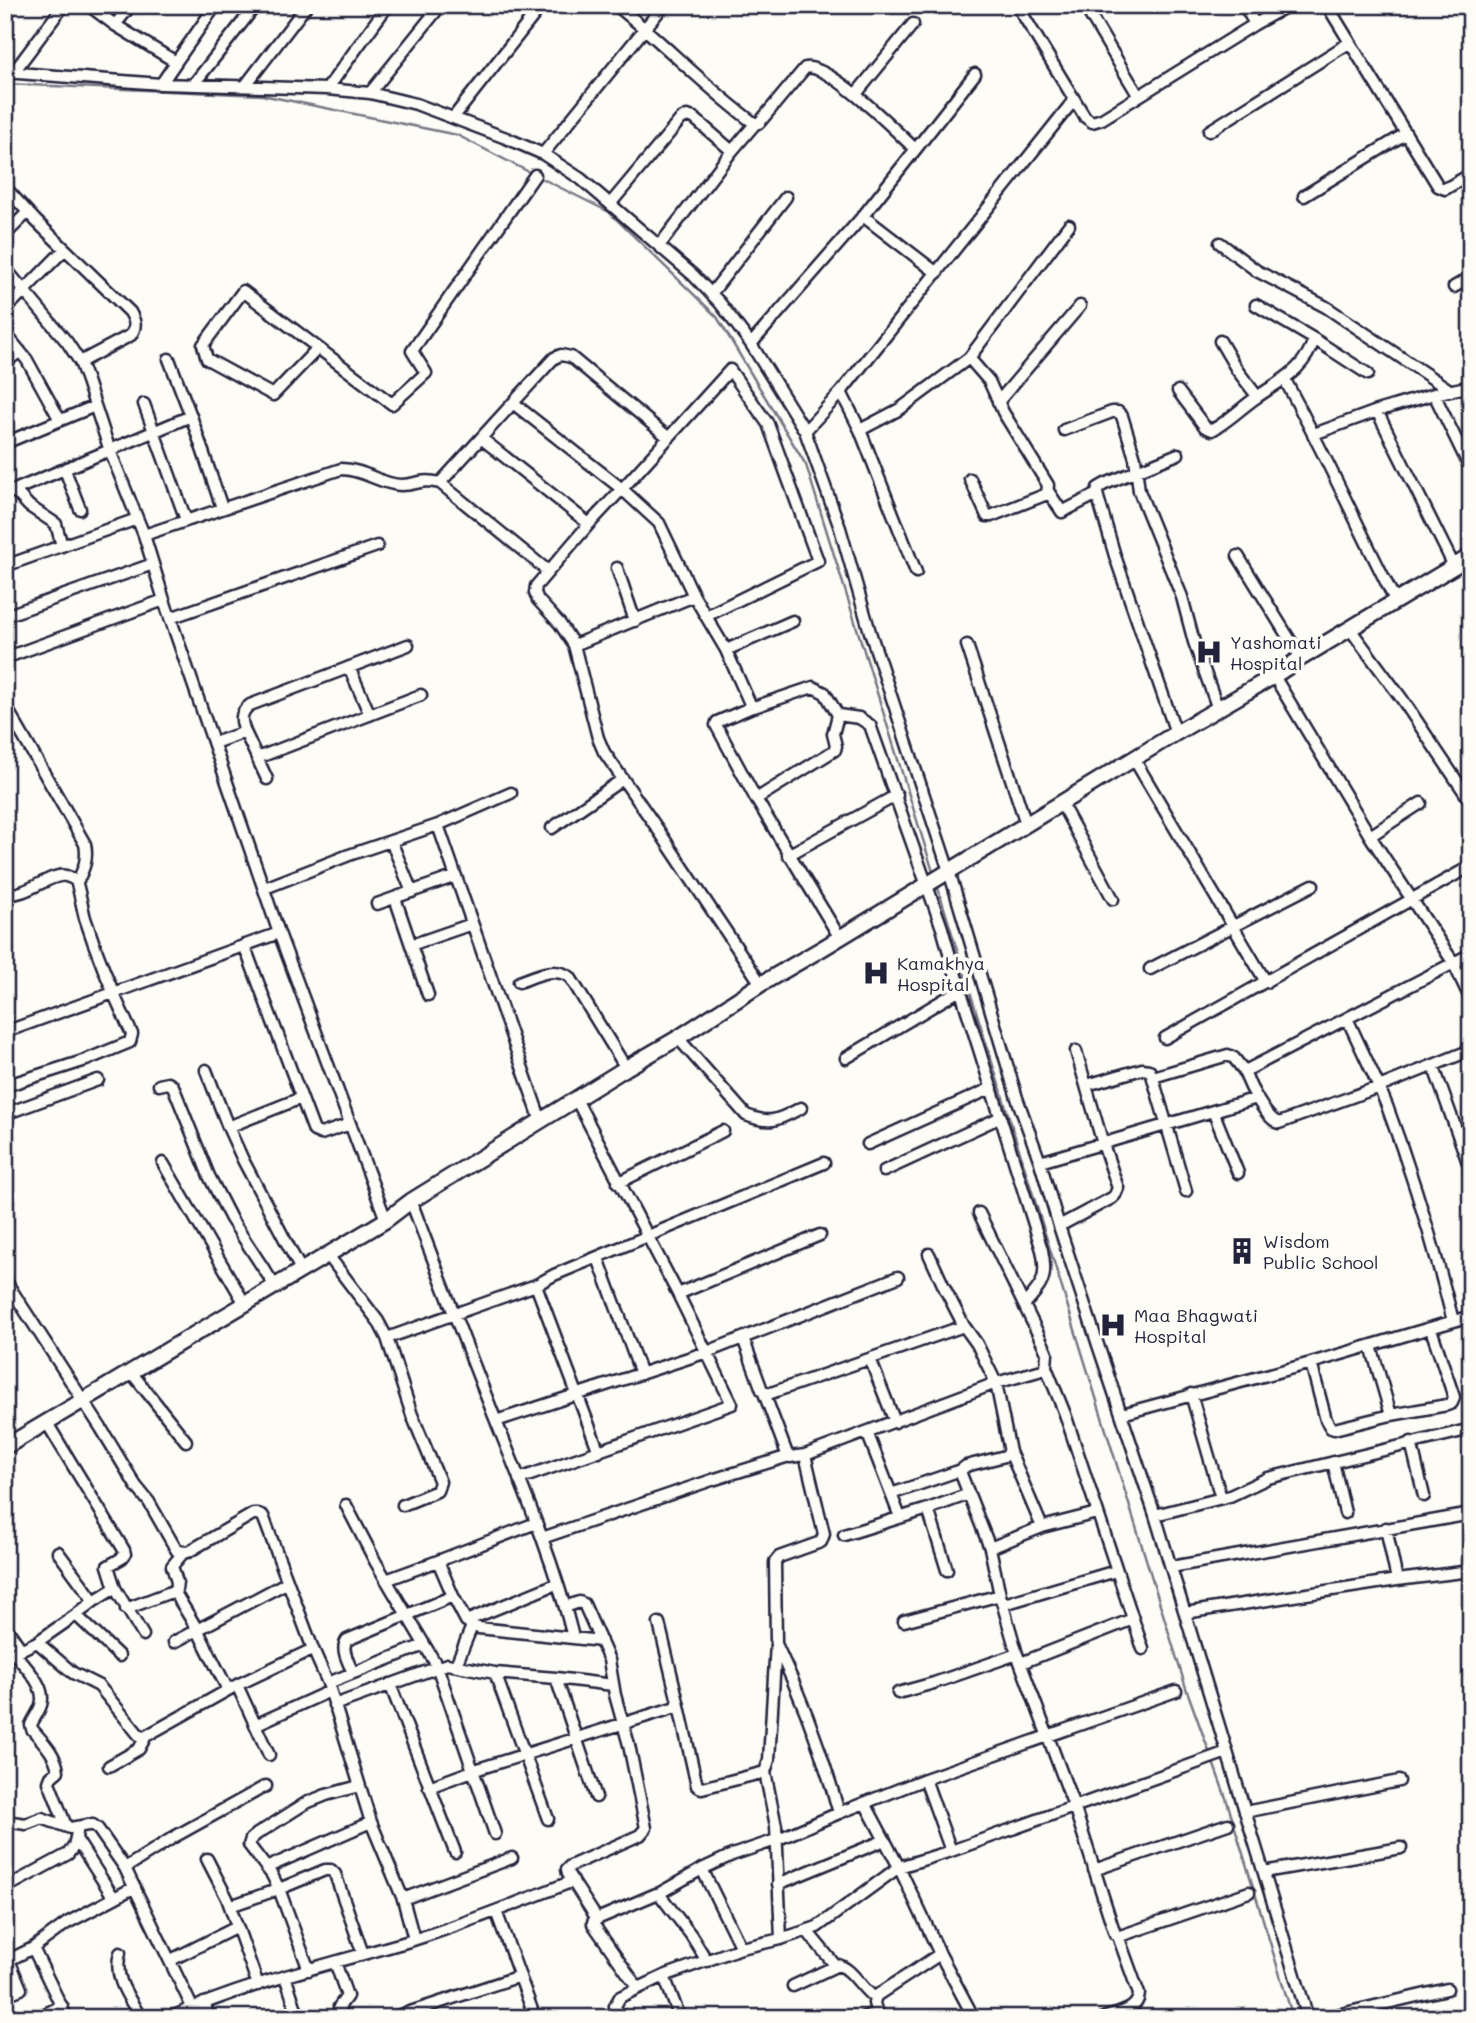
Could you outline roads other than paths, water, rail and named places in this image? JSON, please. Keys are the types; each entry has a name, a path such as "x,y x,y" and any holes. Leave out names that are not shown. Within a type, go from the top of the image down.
{"main road":[{"path":"5,1447 386,1220 761,984 1471,556"}],"street":[{"path":"5,14 12,5"},
{"path":"9,72 64,5"},
{"path":"88,5 176,62"},
{"path":"115,24 131,5"},
{"path":"161,84 216,5"},
{"path":"193,85 256,5"},
{"path":"246,86 307,5"},
{"path":"327,89 388,5"},
{"path":"370,93 441,5"},
{"path":"453,118 542,5"},
{"path":"615,5 755,124"},
{"path":"543,155 664,5"},
{"path":"1017,5 1088,121 1097,122 1289,5"},
{"path":"1084,5 1139,95"},
{"path":"1244,5 1255,24"},
{"path":"1327,5 1440,188 1447,188 1471,174"},
{"path":"856,94 913,24"},
{"path":"1209,131 1349,43"},
{"path":"659,246 732,151 808,67 816,67 856,94 915,149"},
{"path":"9,72 161,84 327,89 370,93 416,104 506,138 543,155 581,179 720,303 751,344 805,431 840,528 936,878 942,928 1045,1265 1042,1284 1024,1305"},
{"path":"751,344 863,216 975,74"},
{"path":"805,431 841,392 1074,100"},
{"path":"611,203 681,118 694,118 732,151"},
{"path":"1304,196 1405,134"},
{"path":"317,348 273,395 207,359 203,345 243,291 392,404 426,373 412,351 536,175"},
{"path":"5,187 130,312 135,321 131,335 80,362"},
{"path":"711,294 786,197"},
{"path":"5,235 28,212"},
{"path":"863,216 937,273"},
{"path":"860,429 900,409 969,358 1069,225"},
{"path":"1220,243 1257,271 1326,307 1451,391"},
{"path":"5,310 65,249"},
{"path":"5,268 67,342 80,362 110,451 144,535 279,933 386,1220"},
{"path":"1454,287 1471,277"},
{"path":"1256,305 1368,374"},
{"path":"998,402 1080,306"},
{"path":"5,333 20,351 60,420"},
{"path":"1178,391 1205,427 1210,430 1216,428 1285,380 1304,362 1314,339"},
{"path":"1220,341 1257,397"},
{"path":"5,363 20,351"},
{"path":"440,483 554,358 561,355 571,357 669,438"},
{"path":"969,358 986,376 998,402 1062,512 1097,494"},
{"path":"169,359 222,508"},
{"path":"706,616 818,561 768,424 730,370 589,524 536,586 535,593 574,645 604,752 660,831 761,984"},
{"path":"1285,380 1395,600"},
{"path":"1314,434 1377,411 1471,386"},
{"path":"841,392 860,429 916,572"},
{"path":"1434,394 1471,470"},
{"path":"513,403 622,489 659,523 694,596 726,650 752,707"},
{"path":"144,404 186,520"},
{"path":"5,443 94,406"},
{"path":"1377,411 1454,566"},
{"path":"1064,430 1105,414 1118,412 1122,416 1135,457 1139,491 1182,597 1194,642 1218,709"},
{"path":"10,492 191,416"},
{"path":"481,438 589,524"},
{"path":"1176,733 1115,556 1097,494 1098,488 1105,484 1178,454"},
{"path":"144,535 341,469 353,469 401,485 429,480 440,483 548,571"},
{"path":"65,470 80,509"},
{"path":"970,479 987,516 1047,494 1048,491"},
{"path":"10,492 56,524 62,546"},
{"path":"5,566 137,519"},
{"path":"170,618 377,546"},
{"path":"1238,556 1301,658"},
{"path":"5,616 153,564"},
{"path":"617,568 635,621"},
{"path":"574,645 694,596"},
{"path":"5,645 7,658 164,600"},
{"path":"726,650 793,621"},
{"path":"1350,629 1402,699 1471,802"},
{"path":"267,779 245,732 242,714 244,709 408,645"},
{"path":"967,645 1026,824"},
{"path":"349,667 370,715"},
{"path":"1274,676 1370,836 1453,962 1471,1000"},
{"path":"755,799 835,750 833,734 838,715 824,693 813,687 752,707 717,722 716,725 755,799 839,938"},
{"path":"257,758 421,695"},
{"path":"5,705 86,844 87,857 77,882"},
{"path":"838,715 859,718 870,725 897,795 936,878 1017,1097 1155,1515 1224,1753 1245,1812 1308,2018"},
{"path":"214,743 245,732"},
{"path":"1134,759 1265,982"},
{"path":"552,828 623,779"},
{"path":"265,888 438,825 511,793"},
{"path":"788,855 897,795"},
{"path":"1060,803 1113,899"},
{"path":"1370,836 1421,803"},
{"path":"438,825 541,1121"},
{"path":"391,841 412,892"},
{"path":"1164,1038 1471,866"},
{"path":"5,894 23,892 62,875 77,882 88,925 113,993 132,1034 130,1042 86,1060 5,1086"},
{"path":"377,904 456,876"},
{"path":"1150,969 1313,885"},
{"path":"395,898 428,995"},
{"path":"411,945 472,925"},
{"path":"5,1032 279,933"},
{"path":"244,945 314,1131 321,1135 350,1124"},
{"path":"1245,1072 1471,954"},
{"path":"519,982 552,971 562,972 570,977 626,1068"},
{"path":"846,1058 960,990"},
{"path":"1347,1018 1379,1087 1403,1153 1453,1321"},
{"path":"678,1038 746,1115 772,1121 800,1108"},
{"path":"1153,1077 1228,1055 1234,1058 1245,1072 1257,1098 1273,1121 1279,1123 1471,1050"},
{"path":"1059,1226 1115,1195 1118,1188 1076,1051"},
{"path":"1433,1065 1471,1171"},
{"path":"1087,1085 1142,1069 1149,1070 1186,1191"},
{"path":"206,1070 228,1127 301,1270"},
{"path":"5,1114 98,1080"},
{"path":"159,1085 168,1083 173,1086 209,1176 231,1219 275,1286"},
{"path":"868,1144 992,1088"},
{"path":"228,1127 301,1098"},
{"path":"1040,1163 1257,1098"},
{"path":"519,1479 731,1406 732,1402 576,1099"},
{"path":"1213,1111 1238,1173"},
{"path":"884,1171 1001,1117"},
{"path":"618,1183 723,1131"},
{"path":"163,1163 245,1304"},
{"path":"387,1338 536,1285 824,1163"},
{"path":"411,1202 542,1538 573,1637"},
{"path":"979,1213 1047,1353 1046,1367 1065,1414 1143,1649"},
{"path":"678,1294 821,1235"},
{"path":"327,1254 378,1321 387,1338 412,1415 440,1482 437,1490 403,1504"},
{"path":"929,1254 964,1326 977,1344 996,1383 1010,1452 1042,1527"},
{"path":"598,1258 641,1374"},
{"path":"496,1421 706,1352 898,1278"},
{"path":"5,1280 177,1551 183,1553"},
{"path":"536,1285 599,1452"},
{"path":"1122,1414 1471,1316"},
{"path":"764,1393 772,1393 964,1326"},
{"path":"1311,1363 1326,1420 1331,1428 1447,1405 1454,1400 1431,1329"},
{"path":"743,1338 789,1456"},
{"path":"1371,1346 1391,1415"},
{"path":"870,1359 895,1422"},
{"path":"542,1538 712,1479 789,1456 805,1455 996,1383 1046,1367"},
{"path":"131,1373 186,1441"},
{"path":"1191,1395 1221,1498"},
{"path":"47,1423 124,1550 122,1558 108,1566 115,1588 143,1635"},
{"path":"1155,1515 1238,1493 1268,1478 1471,1429"},
{"path":"867,1432 900,1517"},
{"path":"1411,1443 1424,1496"},
{"path":"891,1494 966,1466 1005,1456 1010,1452"},
{"path":"781,1939 774,1812 765,1772 769,1760 776,1643 775,1562 779,1557 821,1542 824,1534 805,1455"},
{"path":"1333,1462 1345,1513"},
{"path":"961,1470 989,1548 1019,1658 1074,1806 1139,2000 1135,2006 1103,2018"},
{"path":"844,1535 969,1494"},
{"path":"346,1506 406,1615 438,1666 495,1834"},
{"path":"928,1509 947,1570"},
{"path":"989,1548 1042,1527 1097,1513"},
{"path":"126,1609 174,1591 178,1586 172,1566 183,1553 253,1514 258,1514 265,1520 329,1687 371,1822 403,1899 414,1939"},
{"path":"1171,1567 1471,1514"},
{"path":"386,1580 536,1523"},
{"path":"1386,1528 1396,1580"},
{"path":"58,1552 94,1601"},
{"path":"438,1561 453,1596 470,1624"},
{"path":"904,1621 1116,1571"},
{"path":"1185,1613 1471,1571"},
{"path":"174,1642 288,1582"},
{"path":"456,1665 470,1624 556,1584"},
{"path":"13,1653 37,1642 115,1588"},
{"path":"174,1591 255,1725 269,1755"},
{"path":"353,1673 344,1643 453,1596"},
{"path":"565,1607 579,1602 584,1604 610,1660 613,1685 646,1828 640,1835 570,1866 567,1871 597,1919"},
{"path":"76,1615 119,1656"},
{"path":"898,1693 1019,1658 1133,1619"},
{"path":"659,1623 697,1786 702,1788 765,1772"},
{"path":"470,1624 601,1641"},
{"path":"5,1626 13,1653 40,1687 43,1702 32,1729 58,1767 49,1782 66,1826"},
{"path":"37,1642 73,1673 99,1686 143,1740"},
{"path":"776,1643 817,1737 839,1812"},
{"path":"255,1725 353,1673 424,1645"},
{"path":"109,1766 139,1749 143,1740 232,1687 313,1649"},
{"path":"334,1705 447,1664 495,1673 613,1685"},
{"path":"495,1673 548,1819"},
{"path":"556,1678 596,1797"},
{"path":"390,1684 455,1852"},
{"path":"638,1989 593,1924 597,1919 658,1894 733,1855 776,1840 839,1812 1176,1691"},
{"path":"429,1787 679,1706"},
{"path":"620,2018 615,2006 618,2000 638,1989 664,1976 741,1948 781,1939 825,1923 899,1867 951,1851 1224,1753"},
{"path":"925,1779 951,1851"},
{"path":"1245,1812 1399,1781"},
{"path":"125,1868 266,1786"},
{"path":"309,1970 279,1889 272,1875 249,1845 251,1839 306,1803 359,1786"},
{"path":"865,1803 899,1867 940,1955 975,2018"},
{"path":"5,1821 26,1824 42,1818 66,1826 77,1833 114,1898"},
{"path":"266,1868 371,1822"},
{"path":"1094,1870 1228,1824"},
{"path":"5,1888 59,1860 74,1846 77,1833 88,1825 93,1825 125,1868 192,2007"},
{"path":"778,1884 885,1840"},
{"path":"1264,1872 1401,1847"},
{"path":"403,1899 512,1858"},
{"path":"207,1859 230,1906 258,1985"},
{"path":"702,1869 741,1948"},
{"path":"230,1906 331,1870 335,1874 362,1954"},
{"path":"169,2018 192,2007 285,1976 414,1939 573,1881"},
{"path":"5,1995 21,1989 7,1961 33,1948 67,1923 135,1887"},
{"path":"1118,1936 1249,1892"},
{"path":"658,1894 691,1935 707,1961"},
{"path":"496,1911 535,2018"},
{"path":"171,1960 237,1927"},
{"path":"807,1931 835,1965"},
{"path":"33,1948 67,2018"},
{"path":"120,1952 117,1974 141,2018"},
{"path":"875,1998 940,1955"},
{"path":"335,1962 347,1996 339,2007 341,2018"},
{"path":"793,1986 835,1965 845,1967 863,1989 875,1998 877,2015 862,2018"},
{"path":"285,1976 299,2018"},
{"path":"392,2018 520,1976"},
{"path":"664,1976 680,2018"},
{"path":"1324,2018 1447,1989"},
{"path":"204,2003 210,2018"},
{"path":"36,2018 62,2006"},
{"path":"5,2010 9,2018"}],"waterway":[{"path":"5,84 262,95 457,135 531,173"},
{"path":"537,176 609,212 717,317 806,465 934,875"},
{"path":"937,885 1186,1688 1226,1798 1293,2018"}],"place":[{"name":"Yashomati Hospital","path":"1209,652"},
{"name":"Kamakhya Hospital","path":"876,973"},
{"name":"Wisdom Public School","path":"1242,1251"},
{"name":"Maa Bhagwati Hospital","path":"1113,1325"}]}
